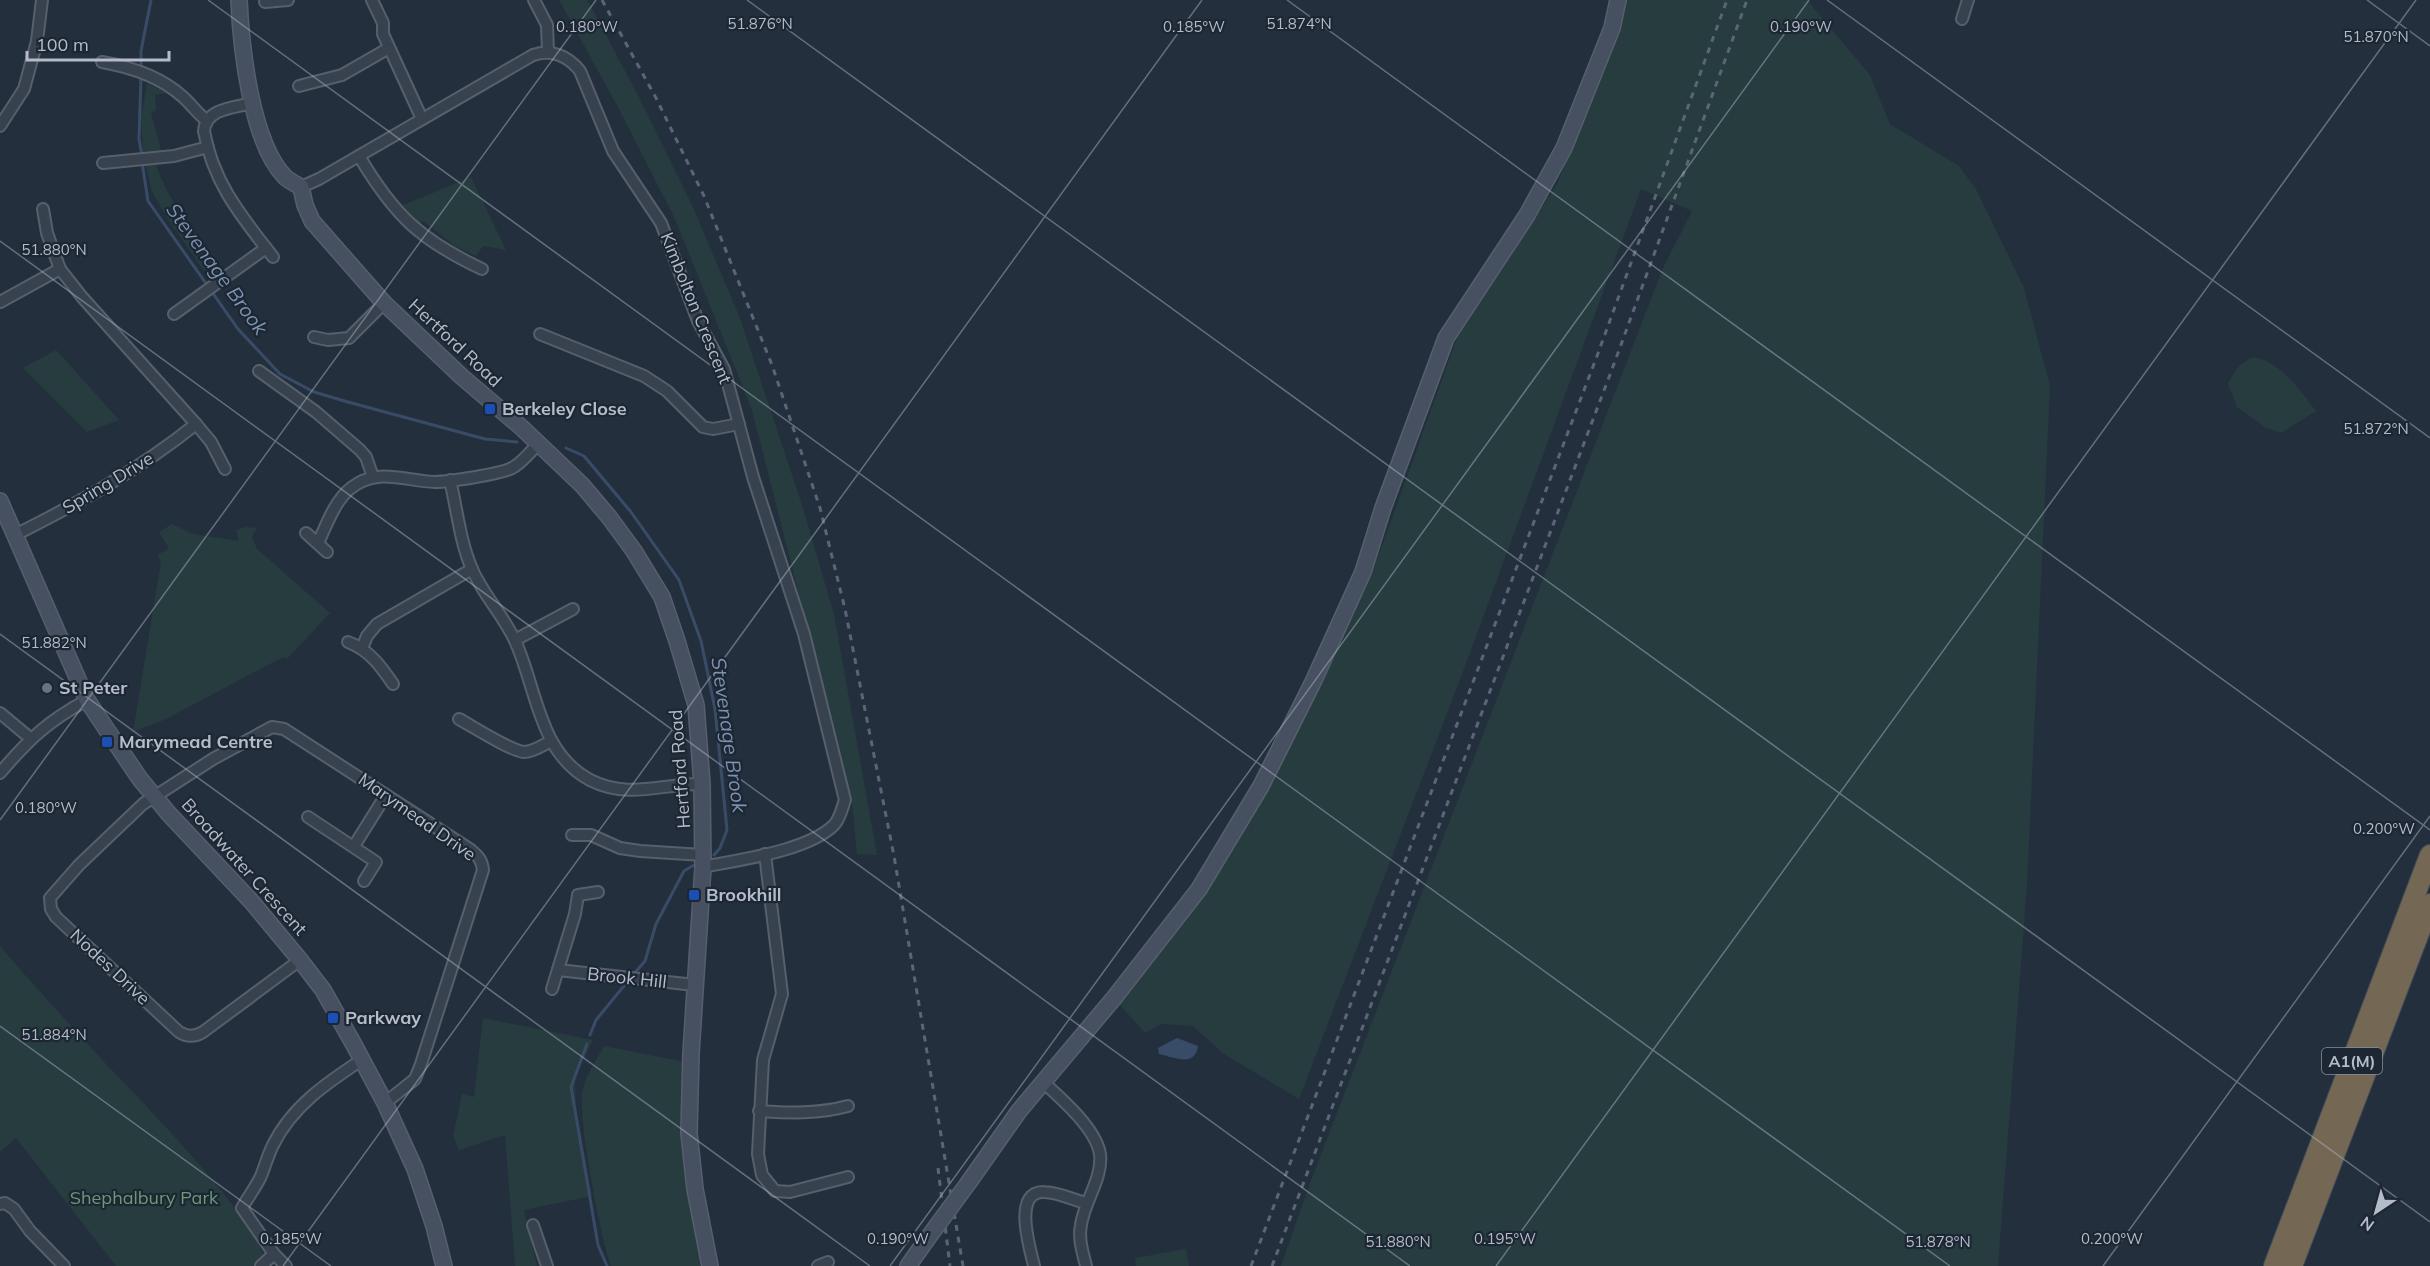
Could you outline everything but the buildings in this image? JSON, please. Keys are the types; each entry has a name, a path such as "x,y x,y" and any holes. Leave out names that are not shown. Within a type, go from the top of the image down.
{"highway":[{"name":"A1(M)","path":"2274,1266 2430,855"},
{"name":"A1(M)","path":"2292,1266 2430,904"}],"street":[{"path":"0,126 24,89 37,41 42,0"},
{"path":"239,0 240,35 252,103 264,140 286,177 301,187 359,156 519,62 533,55 548,52 547,25 534,0"},
{"path":"265,2 288,0"},
{"path":"372,0 383,23 383,32 422,119"},
{"path":"908,1266 1019,1111 1114,998 1199,889 1261,786 1313,682 1359,582 1383,508 1446,338 1527,215 1564,148 1612,28 1618,0"},
{"path":"1962,19 1968,0"},
{"path":"299,86 342,75 390,48"},
{"name":"Kimbolton Crescent","path":"548,52 565,58 580,71 613,151 661,223 698,321 724,369 753,477 804,634 844,800 834,825 822,834 765,854 703,861 655,850 640,851 620,848 591,835 572,834"},
{"path":"102,62 135,69 166,84 183,96 206,120"},
{"path":"174,314 216,285 270,253 230,200 208,147 204,131 206,120 217,112 252,103"},
{"path":"103,163 174,156 208,147"},
{"path":"359,156 380,190 414,228 448,254 482,269"},
{"name":"Hertford Road","path":"301,187 312,221 384,303 470,384 539,443 582,485 634,551 662,597 678,641 696,705 702,784 703,861 689,1133 695,1190 710,1266"},
{"path":"43,209 47,233 60,269 82,297 211,442 225,469"},
{"path":"0,302 60,269"},
{"path":"314,337 328,335 343,340 353,336 384,303"},
{"path":"540,334 644,376 667,392 702,427 713,429 739,424"},
{"path":"262,378 316,412 360,450 366,457 373,477"},
{"name":"Spring Drive","path":"15,535 99,492 174,442 196,424"},
{"path":"318,543 348,490 359,482 386,475 435,482 510,469 539,443"},
{"path":"450,480 464,545 472,569 515,640 528,670 537,707 551,741 577,772 606,786 623,790 647,791 702,784"},
{"name":"Broadwater Crescent","path":"0,501 87,700 140,779 251,901 323,990 363,1059 415,1169 434,1226 444,1266"},
{"path":"306,533 327,552"},
{"path":"362,648 376,624 472,569"},
{"path":"515,640 560,611 573,609"},
{"path":"348,642 362,648 378,662 393,684"},
{"path":"0,773 30,738 50,722 87,700"},
{"path":"0,713 30,738"},
{"path":"459,719 473,721 524,752 551,741"},
{"name":"Marymead Drive","path":"155,796 213,759 272,727 284,729 477,854 483,870 415,1078 385,1103"},
{"path":"354,846 386,795"},
{"name":"Nodes Drive","path":"155,796 114,830 54,892 50,902 51,909 56,916 179,1032 189,1036 203,1032 300,960"},
{"path":"308,817 376,862 364,881"},
{"path":"765,854 782,994 764,1060 758,1154 762,1175 775,1191 790,1192 848,1177"},
{"path":"552,989 575,914 578,895 598,892"},
{"name":"Brook Hill","path":"558,970 695,985"},
{"path":"286,1266 274,1254 242,1208 261,1176 273,1144 289,1120 315,1092 363,1059"},
{"path":"1043,1082 1082,1121 1093,1136 1100,1154 1098,1171 1086,1203 1080,1235 1086,1266"},
{"path":"759,1111 808,1113 825,1112 848,1106"},
{"path":"1034,1266 1025,1215 1027,1202 1031,1196 1043,1192 1086,1203"},
{"path":"0,1204 5,1203 14,1209 30,1231 64,1266"},
{"path":"533,1225 547,1266"},
{"path":"261,1266 274,1254"}],"green space":[{"path":"559,0 587,0 590,5 640,99 692,205 740,318 802,505 834,614 877,855 857,854 852,803 752,410 675,219 620,111"},
{"path":"1625,0 1807,0 1870,75 1890,124 1959,166 1976,189 2024,288 2050,386 2027,885 1998,1266 1281,1266 1310,1183 1663,268 1692,211 1641,189 1461,677 1299,1099 1224,1054 1193,1026 1162,1024 1145,1033 1120,1005 1205,895 1267,791 1371,576 1457,338 1557,184 1609,57"},
{"path":"147,83 167,93 155,95 156,110 151,113 161,150 143,152 141,120"},
{"path":"146,165 156,165 177,208 223,272 211,281 152,192"},
{"path":"471,177 506,250 483,246 476,256 455,246 423,221 417,225 401,206"},
{"path":"56,350 119,420 87,432 23,368"},
{"path":"2254,357 2264,360 2281,371 2316,411 2281,433 2266,428 2237,407 2228,384 2238,368"},
{"path":"172,524 193,534 239,541 236,530 246,527 257,528 252,537 257,549 330,613 287,659 283,657 166,719 133,732 161,562 157,555 169,549 159,532"},
{"name":"Shephalbury Park","path":"0,946 222,1191 258,1243 263,1259 257,1266 116,1266 16,1138 0,1152"},
{"path":"483,1018 593,1040 575,1078 576,1107 592,1196 524,1210 537,1266 515,1266 505,1135 459,1150 453,1136 462,1094 474,1097"},
{"path":"604,1046 685,1062 681,1127 702,1266 611,1266 601,1231 591,1176 582,1101 585,1083"},
{"path":"1186,1249 1189,1266 1136,1266 1135,1258"}],"water":[{"path":"1177,1038 1198,1046 1193,1057 1177,1059 1159,1054 1158,1048"}],"waterway":[{"name":"Stevenage Brook","path":"141,69 141,51 151,0"},
{"name":"Stevenage Brook","path":"141,76 139,139 142,156"},
{"name":"Stevenage Brook","path":"142,162 148,201 238,329 280,374 314,392 348,402 485,439 517,442"},
{"name":"Stevenage Brook","path":"566,448 584,456 631,512 679,580 701,641 715,709 727,830 720,848 714,855"},
{"name":"Stevenage Brook","path":"633,975 645,961 656,924 684,871 694,865"},
{"name":"Stevenage Brook","path":"590,1035 596,1020 628,981"},
{"name":"Stevenage Brook","path":"587,1044 571,1087 598,1245 607,1266"}],"railway":[{"path":"602,0 656,98 704,196 772,365 820,508 845,609 894,856 963,1266"},
{"path":"1251,1266 1597,356 1727,0"},
{"path":"1272,1266 1611,372 1747,0"},
{"path":"938,1168 950,1266"}],"place":[{"name":"Berkeley Close","path":"490,409"},
{"name":"St Peter","path":"47,688"},
{"name":"Marymead Centre","path":"107,742"},
{"name":"Brookhill","path":"694,895"},
{"name":"Parkway","path":"333,1018"}]}
